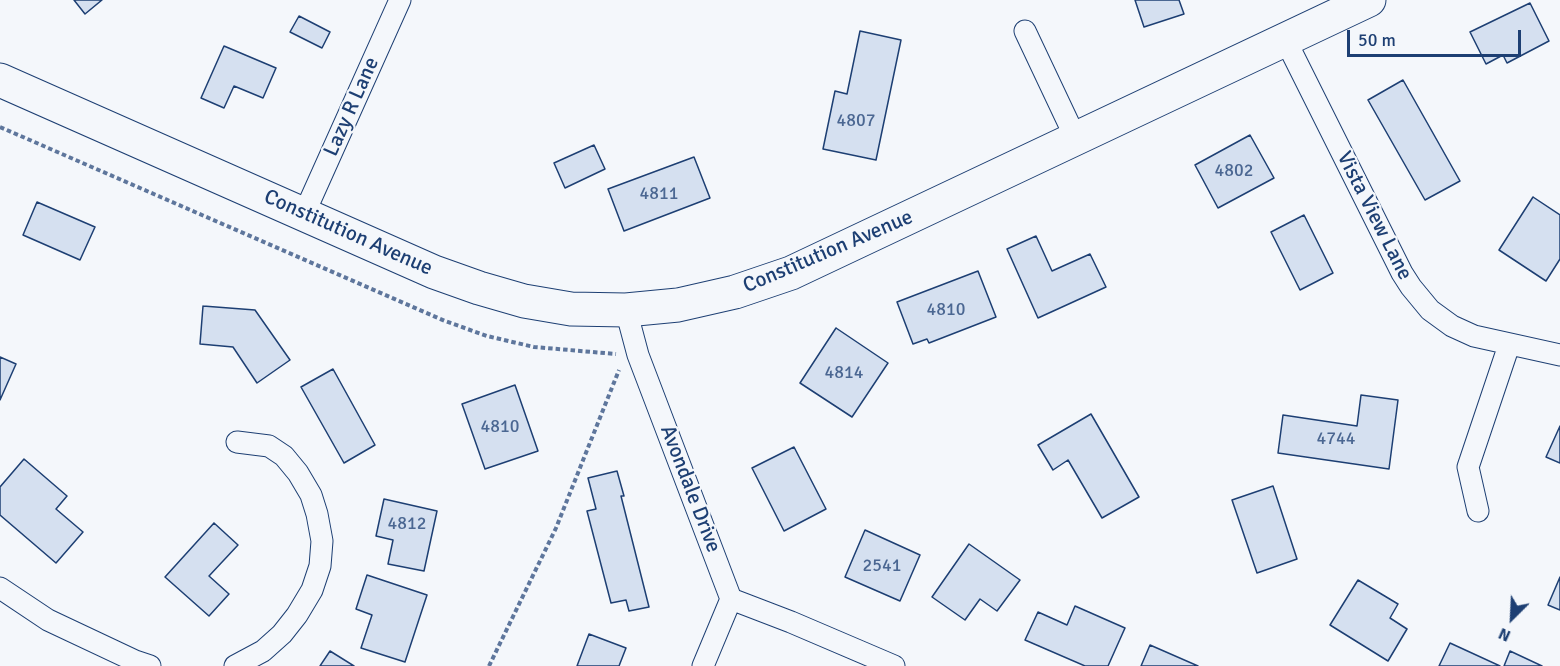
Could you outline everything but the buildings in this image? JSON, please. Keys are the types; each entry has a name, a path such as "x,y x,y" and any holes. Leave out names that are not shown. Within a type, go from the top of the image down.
{"main road":[{"name":"Constitution Avenue","path":"0,80 434,272 524,301 571,309 626,310 678,305 735,292 791,273 1369,0"}],"street":[{"name":"Lazy R Lane","path":"304,214 400,0"},
{"path":"1025,31 1076,140"},
{"name":"Vista View Lane","path":"1286,39 1411,287 1430,310 1452,326 1474,336 1560,355"},
{"name":"Avondale Drive","path":"626,310 632,355 731,598"},
{"path":"1478,511 1468,466 1509,345"},
{"path":"235,666 263,651 282,634 297,615 312,590 320,566 322,541 311,495 298,473 284,456 269,446 237,442"},
{"path":"0,588 48,620 150,666"},
{"path":"703,666 731,598 894,666"}],"path":[{"path":"0,127 445,321 534,348 632,355 556,528 489,666"}]}
